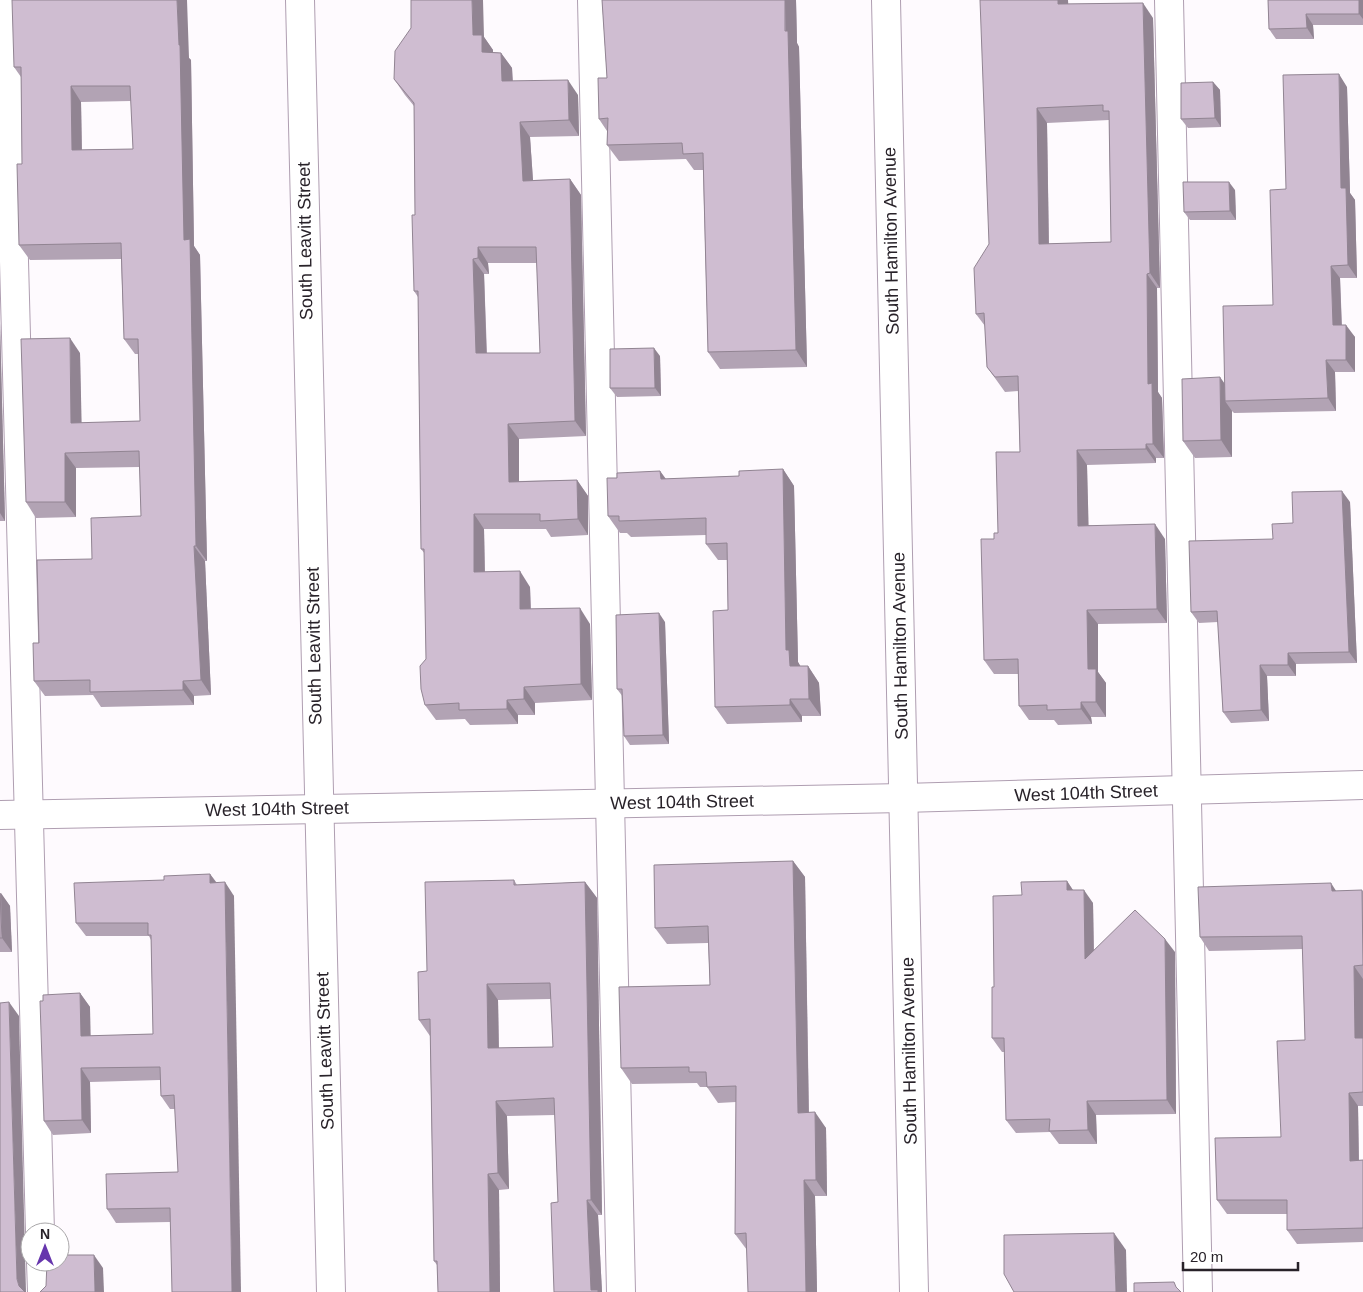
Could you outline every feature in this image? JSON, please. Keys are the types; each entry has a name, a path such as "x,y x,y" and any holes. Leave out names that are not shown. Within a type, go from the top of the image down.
{"street":[{"path":"7,0 40,1222"},
{"name":"South Leavitt Street","path":"300,0 331,1292"},
{"path":"592,0 621,1292"},
{"name":"South Hamilton Avenue","path":"886,0 914,1292"},
{"path":"1169,0 1198,1292"},
{"name":"West 104th Street","path":"0,815 903,798 1363,785"},
{"path":"41,1272 42,1292"}],"building":[{"path":"12,0 177,0 180,45 184,240 190,239 196,546 194,546 201,680 183,681 183,690 90,692 90,680 34,681 33,643 39,643 37,560 92,559 91,518 141,516 139,451 65,453 65,502 26,502 21,339 70,338 71,423 140,421 138,339 124,339 121,243 19,245 17,164 22,164 21,67 14,67","holes":["71,86 130,86 133,149 72,150"]},
{"path":"411,0 472,0 473,35 482,35 482,52 501,53 502,81 568,80 569,120 520,122 523,181 570,179 575,421 508,424 509,482 577,480 578,519 540,521 540,514 474,514 474,572 520,571 520,609 580,608 581,684 524,687 524,699 507,700 507,709 459,710 459,703 425,705 421,689 420,666 426,659 424,549 421,549 418,291 414,291 412,215 415,215 414,103 394,79 395,51 411,28","holes":["478,247 536,247 540,353 476,353 473,259 478,258"]},
{"path":"602,0 785,0 785,31 788,31 796,350 708,352 703,153 683,154 682,143 607,145 608,118 599,119 598,78 607,78"},
{"path":"980,0 1058,0 1058,4 1143,3 1150,273 1147,274 1148,384 1152,383 1153,444 1146,444 1146,449 1077,450 1078,526 1155,524 1157,609 1087,610 1088,669 1096,669 1096,702 1081,702 1081,709 1047,710 1047,705 1019,706 1018,659 984,660 981,539 994,539 994,533 998,533 996,452 1020,452 1018,376 995,377 987,367 984,313 976,314 974,268 989,244","holes":["1103,105 1103,111 1109,111 1111,242 1039,244 1037,108"]},
{"path":"1268,0 1359,0 1359,14 1306,14 1307,28 1269,29"},
{"path":"1339,74 1341,188 1346,188 1348,265 1331,266 1333,325 1346,325 1346,360 1326,360 1328,398 1225,401 1223,306 1273,305 1270,190 1286,189 1283,75"},
{"path":"1213,82 1215,118 1181,119 1181,83"},
{"path":"1183,182 1229,182 1230,211 1184,212"},
{"path":"654,348 655,388 610,388 610,349"},
{"path":"1220,377 1221,440 1183,441 1182,379"},
{"path":"783,469 786,650 789,650 790,666 808,666 809,699 790,699 790,705 715,707 713,611 728,610 727,543 706,544 706,518 619,521 619,516 608,516 607,478 617,478 617,473 660,471 661,479 739,476 739,471"},
{"path":"1342,491 1349,652 1288,653 1288,665 1260,665 1261,710 1223,712 1217,611 1191,612 1189,541 1273,539 1272,524 1293,523 1292,492"},
{"path":"659,613 663,735 624,736 622,689 617,689 616,615"},
{"path":"793,861 798,1113 815,1112 816,1180 804,1180 806,1292 748,1292 746,1233 735,1234 736,1086 707,1087 706,1072 689,1072 689,1067 621,1068 619,987 710,985 708,926 655,928 654,865"},
{"path":"210,874 210,883 225,882 232,1292 172,1292 170,1208 107,1209 106,1174 178,1172 174,1095 161,1096 160,1067 81,1068 82,1120 44,1121 40,1001 43,1001 43,995 80,993 81,1036 153,1034 151,935 148,935 148,923 76,923 74,883 164,880 164,876"},
{"path":"514,880 514,885 585,882 591,1200 587,1200 591,1290 598,1290 598,1292 554,1292 551,1203 558,1202 554,1098 496,1101 498,1173 488,1174 490,1292 438,1292 437,1261 434,1261 430,1019 419,1020 418,972 427,971 425,882","holes":["550,983 553,1047 488,1048 487,984"]},
{"path":"1067,881 1067,890 1084,890 1085,959 1135,910 1165,939 1167,1100 1087,1101 1088,1130 1049,1131 1050,1119 1006,1120 1004,1038 992,1038 992,987 994,987 993,896 1022,895 1021,882"},
{"path":"1331,883 1332,891 1362,890 1363,965 1354,966 1355,1038 1363,1038 1363,1092 1349,1093 1350,1161 1363,1160 1363,1228 1287,1230 1287,1200 1217,1200 1215,1138 1281,1137 1277,1041 1305,1040 1302,936 1200,937 1198,887"},
{"path":"0,893 2,938 0,938"},
{"path":"9,1002 17,1279 19,1286 25,1292 0,1292 0,1003"},
{"path":"1114,1233 1116,1292 1014,1292 1004,1274 1004,1235"},
{"path":"70,1255 94,1255 95,1292 40,1292 46,1286 47,1272 70,1272"},
{"path":"1174,1282 1181,1292 1134,1292 1134,1283"}]}
